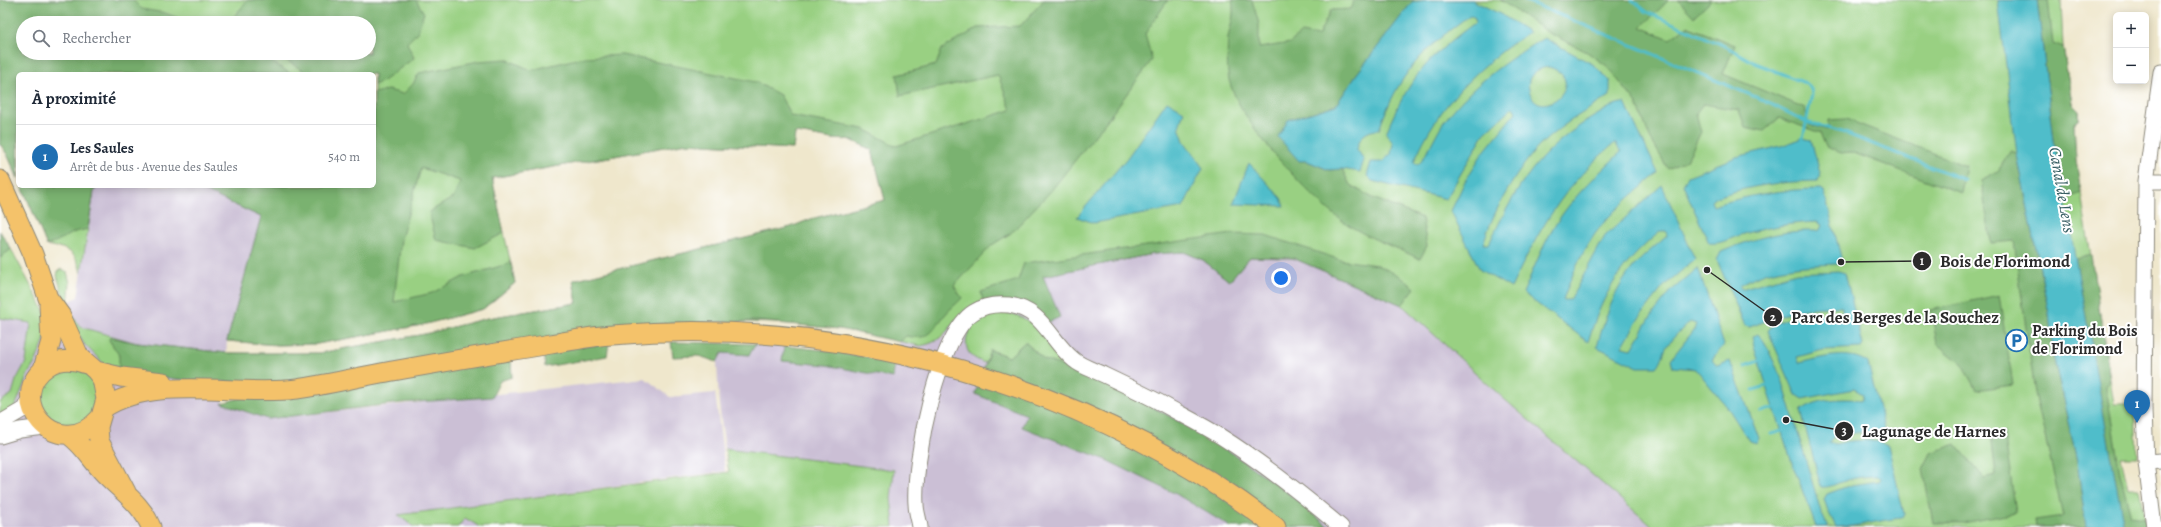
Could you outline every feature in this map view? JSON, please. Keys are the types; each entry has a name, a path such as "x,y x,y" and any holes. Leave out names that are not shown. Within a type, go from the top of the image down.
{"main road":[{"path":"0,180 33,254 48,298 51,341 43,369 34,382 30,397 32,408 37,419 45,427 57,433 70,435 86,430 102,413 124,397 149,390 192,388 242,391 295,389 486,354 609,335 674,331 740,332 815,339 899,353 942,364 1064,406 1117,430 1207,479 1252,508 1276,527"},
{"path":"0,202 19,224"},
{"path":"48,298 61,316 79,356 91,368 105,389 99,442 126,492"},
{"path":"43,369 52,363 64,360 75,360 91,368 122,377 170,382 192,388"},
{"path":"70,435 86,450 108,478 137,503 151,527"}],"street":[{"path":"2154,527 2154,461 2144,398 2154,181 2161,72"},
{"path":"920,527 916,504 919,464 930,395 949,344 966,318 973,312 987,306 1008,305 1023,308 1045,325 1059,346 1075,361 1154,400 1219,436 1292,487 1341,527"},
{"path":"0,423 24,409 30,397"},
{"path":"0,436 20,430 45,427"}],"shaded area":[{"path":"96,188 198,188 261,217 227,341 223,403 267,419 645,378 670,397 715,393 725,471 399,515 414,527 0,527 0,318 31,322 78,297 94,191"},
{"path":"1184,252 1203,260 1229,281 1250,257 1293,258 1402,305 1503,398 1653,527 894,527 891,498 894,470 725,449 719,405 717,362 727,343 771,345 833,351 895,362 900,342 920,346 930,344 943,337 958,316 968,308 1043,276 1153,254"},
{"path":"465,518 480,527 458,527"}],"green space":[{"path":"0,0 2061,0 2063,47 2072,103 2079,110 2079,120 2074,123 2076,161 2114,404 2135,404 2137,457 2121,457 2128,488 2139,488 2146,527 1653,527 1503,398 1402,305 1293,258 1250,257 1229,281 1203,260 1184,252 1153,254 1043,276 968,308 947,332 936,341 920,346 840,329 782,323 724,322 665,324 607,328 196,381 153,376 104,364 84,344 72,324 57,276 58,271 61,269 67,272 70,283 68,305 78,324 84,328 137,343 227,353 319,353 425,334 488,318 577,303 573,280 791,227 811,219 885,200 872,150 849,139 844,140 795,133 793,149 687,143 492,178 515,283 483,309 422,325 317,344 278,345 227,341 261,217 198,188 376,188 376,72 16,72 16,174 7,154 0,144"},
{"path":"0,0 133,0 142,9 173,16 16,16 16,60 269,60 288,72 16,72 16,174 7,154 0,144"},
{"path":"248,0 416,0 424,13 417,33 407,43 414,58 383,81 376,84 376,72 306,72 286,60 376,60 376,16 234,16"},
{"path":"1044,0 1168,0 1145,34 1152,60 1108,119 1050,192 1011,233 992,245 954,286 962,298 946,313 933,331 925,336 906,336 900,342 840,329 757,321 673,323 607,328 309,379 267,383 196,381 119,373 119,355 109,340 110,337 137,343 227,353 319,353 425,334 488,318 577,303 573,280 791,227 811,219 885,200 872,150 849,139 844,140 795,133 793,149 687,143 492,178 504,233 475,248 436,240 429,212 454,197 460,181 421,168 401,239 394,302 432,293 463,277 511,263 515,283 483,309 422,325 317,344 278,345 227,341 261,217 198,188 376,188 376,93 388,90 403,94 413,84 419,73 479,61 506,59 531,70 585,57 622,55 756,82 780,95 791,116 864,129 896,146 1011,110 998,75 900,96 897,75 936,65 942,49 978,28 1020,26"},
{"path":"1232,0 1252,0 1259,24 1259,48 1290,43 1301,33 1318,36 1331,10 1351,9 1354,0 1414,0 1356,75 1336,105 1288,120 1299,160 1307,161 1329,170 1342,169 1350,185 1373,198 1422,218 1427,246 1420,259 1372,238 1344,222 1329,210 1295,177 1261,137 1247,117 1229,80 1227,47 1233,15"},
{"path":"1500,0 1669,0 1641,27 1670,39 1687,26 1735,45 1723,74 1805,108 1809,125 1828,130 1828,120 1846,119 1966,166 1961,193 1851,152 1841,153 1826,147 1820,133 1779,118 1764,131 1745,127 1739,110 1703,104 1696,113 1701,132 1687,160 1668,169 1650,138 1637,104 1607,66 1587,52 1547,32"},
{"path":"1678,0 1710,0 1710,2 1694,17"},
{"path":"2037,0 2048,0 2053,43 2063,47 2072,103 2079,110 2079,120 2074,123 2076,161 2081,193 2065,200 2054,140"},
{"path":"2011,150 2017,154 2049,314 2054,359 2077,461 2086,527 2036,527 2035,520 2063,516 2035,393 2014,241 1991,243 1981,180 1998,171"},
{"path":"23,188 96,188 94,191 81,273 74,255 66,249 47,246"},
{"path":"23,188 96,188 94,191 88,229 75,232 47,246"},
{"path":"0,231 11,249 0,258"},
{"path":"1232,234 1265,235 1341,260 1377,265 1398,275 1415,288 1402,305 1293,258 1250,257 1229,281 1203,260 1184,252 1153,254 1043,276 1060,317 1049,322 983,301 981,292 1018,280 1024,263"},
{"path":"11,249 46,314 45,339 35,363 28,374 15,407 0,418 0,402 12,394 16,380 26,362 31,323 0,318 0,258"},
{"path":"2091,255 2110,380 2106,387 2120,473 2131,516 2145,518 2146,527 2124,527 2122,518 2075,259"},
{"path":"1999,295 2013,385 1976,390 1962,364 1937,344 1931,310"},
{"path":"1004,312 1016,315 1035,326 1072,369 1044,360 1025,342 1009,357 990,350 985,363 973,357 968,351 966,340 973,325 986,315"},
{"path":"671,342 756,344 749,355 722,353 717,362 699,356 673,357"},
{"path":"1025,342 1044,360 1072,369 1151,406 1215,441 1288,493 1329,527 1231,527 1176,494 1104,459 1022,427 1027,415 975,394 990,350 1009,357"},
{"path":"609,343 607,356 545,367 543,352"},
{"path":"784,346 833,351 895,362 893,378 826,365 782,361"},
{"path":"511,358 512,377 500,381 492,397 401,403 267,419 222,403 247,396"},
{"path":"63,368 75,368 90,376 98,391 98,403 90,418 75,426 63,426 48,418 40,403 40,391 48,376"},
{"path":"2004,432 2016,513 1963,523 1933,523 1923,469 1931,453 1956,444 1984,478 1996,475 1991,434"},
{"path":"725,449 894,470 891,498 894,527 480,527 465,518 458,527 414,527 398,515 729,472"}],"water":[{"path":"1428,0 1472,0 1502,15 1529,32 1493,59 1461,88 1447,105 1423,141 1414,162 1418,165 1443,123 1465,97 1502,65 1544,38 1594,65 1610,81 1610,96 1559,129 1532,154 1503,197 1483,244 1489,244 1499,223 1520,187 1544,156 1575,129 1610,107 1625,103 1658,173 1628,198 1595,234 1579,261 1563,300 1570,300 1605,236 1662,185 1695,259 1665,285 1639,318 1622,347 1632,349 1650,318 1671,291 1698,268 1724,345 1712,360 1717,366 1730,361 1759,438 1757,443 1749,441 1728,408 1696,369 1673,367 1671,359 1694,330 1696,324 1690,322 1675,336 1667,346 1661,362 1657,367 1638,367 1597,347 1611,304 1621,284 1634,266 1667,236 1666,231 1661,231 1647,243 1624,267 1600,308 1588,342 1523,293 1546,241 1564,212 1584,188 1621,152 1615,143 1597,158 1581,175 1554,209 1521,267 1511,288 1480,270 1451,211 1465,181 1482,154 1516,112 1513,107 1484,134 1446,199 1372,181 1367,176 1371,162 1382,162 1391,154 1393,143 1386,133 1394,114 1412,83 1445,46 1476,22 1474,17 1470,15 1453,27 1414,64 1395,93 1386,110 1379,130 1370,131 1359,141 1357,149 1364,160 1360,172 1342,169 1329,170 1307,161 1299,161 1278,137 1288,120 1336,105 1356,75 1412,2","holes":["1549,67 1561,74 1565,82 1564,90 1558,98 1542,104 1534,100 1529,89 1529,80 1533,74 1540,69"]},
{"name":"Canal de Lens","path":"1998,0 2037,0 2054,140 2124,527 2086,527 2077,461 2054,359 2049,314 2017,154"},
{"path":"1167,101 1184,111 1179,127 1184,141 1203,168 1183,207 1094,223 1077,217 1127,158"},
{"path":"1803,138 1811,140 1821,176 1817,181 1778,183 1754,187 1716,197 1711,201 1713,206 1780,191 1821,189 1824,191 1842,261 1839,264 1801,266 1773,271 1749,280 1740,286 1741,289 1796,273 1838,271 1845,273 1863,345 1861,348 1823,350 1797,357 1799,363 1825,357 1853,356 1868,363 1884,429 1882,433 1862,432 1838,436 1832,438 1829,443 1834,444 1848,441 1875,441 1888,445 1904,514 1902,518 1853,526 1836,527 1824,499 1827,494 1851,485 1879,481 1881,479 1879,476 1862,477 1831,486 1821,487 1801,411 1822,401 1838,399 1862,400 1863,394 1854,389 1802,399 1796,395 1768,331 1773,325 1791,318 1813,315 1842,314 1842,307 1805,309 1785,314 1750,327 1745,326 1717,260 1721,252 1744,243 1778,234 1820,230 1822,225 1817,222 1798,223 1762,229 1722,242 1709,243 1683,185 1688,176 1736,157 1781,146"},
{"path":"1249,163 1281,198 1284,206 1233,204"},
{"path":"1758,334 1764,341 1782,379 1821,512 1828,527 1816,527 1791,460 1754,347 1752,336"}],"waterway":[{"path":"1524,0 1758,98 1809,123 1842,132 1965,180"},
{"path":"1632,0 1647,12 1727,47 1753,62 1805,83 1811,89 1812,94 1803,138"},
{"path":"1745,366 1759,361"},
{"path":"1753,390 1767,386"},
{"path":"1761,412 1774,408"},
{"path":"1771,434 1782,431"}],"place":[{"name":"Bois de Florimond","path":"1841,262"},
{"name":"Parc des Berges de la Souchez","path":"1707,270"},
{"name":"Parking du Bois de Florimond","path":"2017,340"},
{"name":"Lagunage de Harnes","path":"1786,420"},
{"name":"Les Saules","path":"2137,423"}]}
